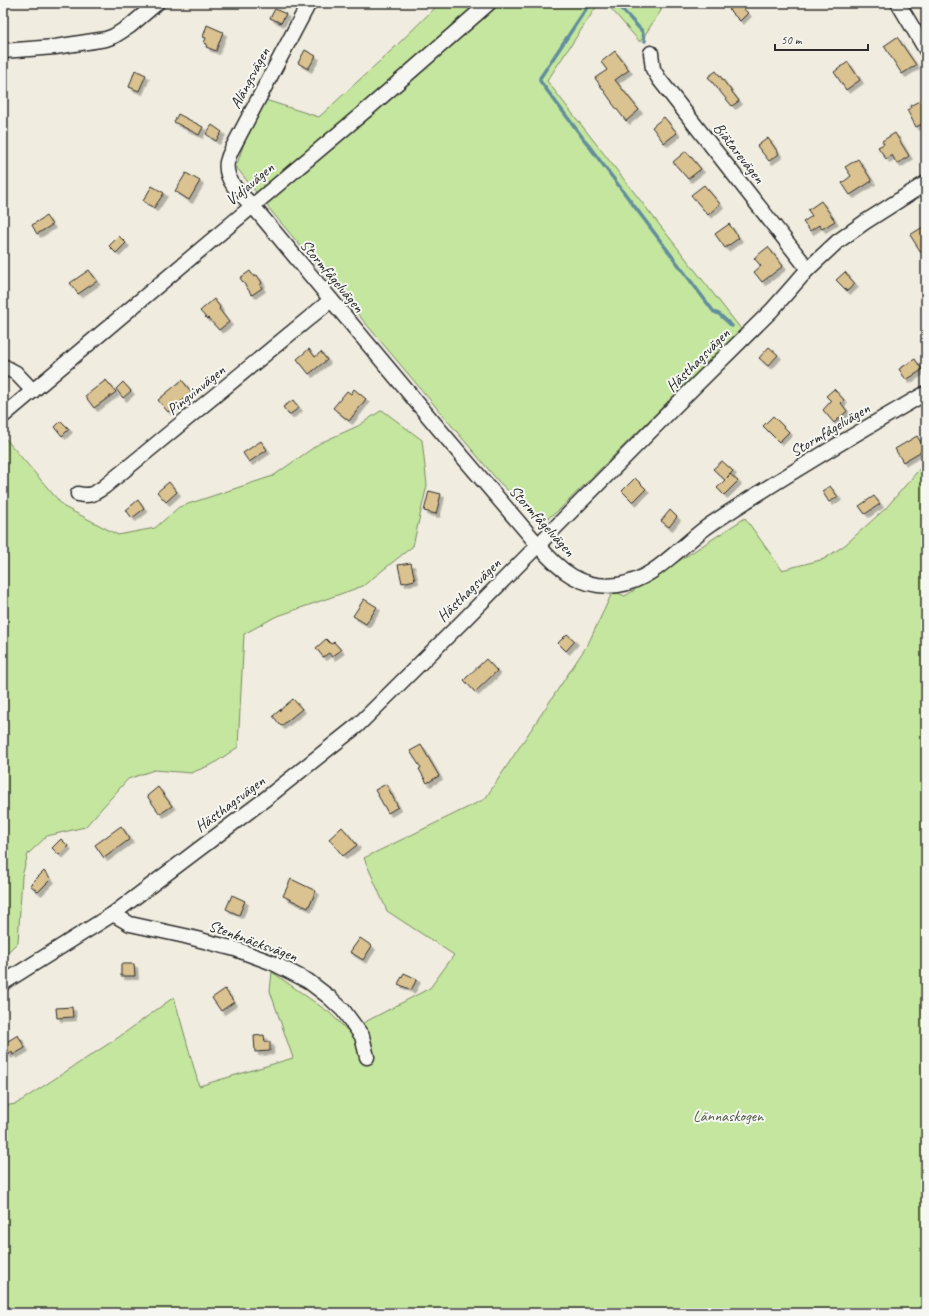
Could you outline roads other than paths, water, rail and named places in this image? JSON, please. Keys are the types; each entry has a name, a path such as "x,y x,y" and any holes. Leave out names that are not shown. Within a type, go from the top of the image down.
{"street":[{"path":"3,51 106,39 130,26 156,3"},
{"name":"Alängsvägen","path":"227,170 227,162 232,150 309,3"},
{"name":"Vidjavägen","path":"3,416 370,107 489,3"},
{"path":"898,3 926,50"},
{"name":"Biätarevägen","path":"651,53 653,69 659,79 808,269"},
{"name":"Stormfågelvägen","path":"227,170 230,180 237,190 252,205 538,545 562,570 574,578 587,583 603,586 618,585 634,581 647,575 709,525 855,434 926,393"},
{"name":"Hästhagsvägen","path":"3,983 113,914 264,800 358,725 772,310 808,269 837,242 926,182"},
{"name":"Pingvinvägen","path":"78,494 86,496 104,487 331,300"},
{"path":"3,366 16,373 32,391"},
{"name":"Stenknäcksvägen","path":"113,914 130,924 186,936 235,949 273,963 308,981 343,1010 362,1036 367,1057"}],"waterway":[{"path":"590,3 540,78 540,81 714,312 719,314 732,326"},
{"path":"616,3 642,31 645,41"}],"park label":[{"name":"Lännaskogen","path":"728,1116"}]}
